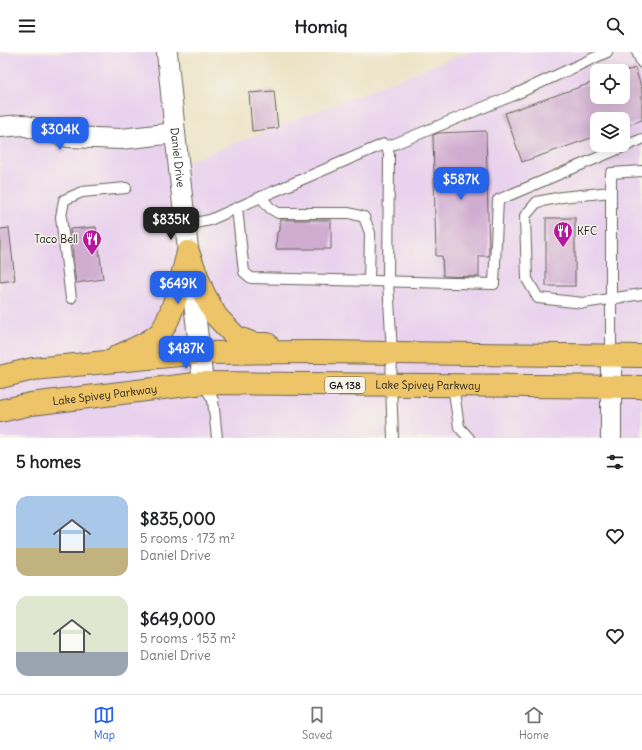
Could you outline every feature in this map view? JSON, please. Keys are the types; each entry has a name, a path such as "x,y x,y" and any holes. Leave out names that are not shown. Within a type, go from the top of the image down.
{"highway":[{"path":"188,252 203,292 216,316 236,337 254,344 306,345 350,352"},
{"path":"102,363 138,348 160,334 170,317 188,252"},
{"path":"0,377 33,370 200,353 350,352 642,356"},
{"name":"Lake Spivey Parkway","path":"0,410 31,404 204,383 642,387"}],"street":[{"name":"Daniel Drive","path":"167,52 188,252 204,383"},
{"path":"0,127 22,125 69,137 121,139 175,133"},
{"path":"611,355 611,438"}],"lane":[{"path":"185,225 210,220 384,144 387,147 514,95 607,52"},
{"path":"637,52 642,63"},
{"path":"237,208 244,272 250,278 494,284 498,200 642,139"},
{"path":"387,147 389,155 388,282 392,353 391,385 393,438"},
{"path":"611,355 611,173 642,171"},
{"path":"71,298 61,218 64,200 82,192 126,188"},
{"path":"611,192 562,197 537,202 525,216 527,279 538,298 583,303 642,294"},
{"path":"261,197 270,208 278,213 349,212 364,217 370,233 369,281"},
{"path":"204,383 213,400 217,438"},
{"path":"453,385 459,427 469,438"}],"shaded area":[{"path":"0,52 173,52 179,165 468,52 642,52 642,438 0,438"}],"building":[{"path":"635,68 642,89 642,120 630,124 630,112 590,112 590,138 522,162 505,113 590,83 590,104 630,104 630,70"},
{"path":"274,91 278,128 252,131 249,93"},
{"path":"486,131 489,256 479,256 479,277 443,276 442,256 436,256 433,135 439,133"},
{"path":"546,218 575,218 575,286 546,286"},
{"path":"280,220 331,220 331,249 276,249 277,232 280,231"},
{"path":"96,227 103,279 76,283 70,229"},
{"path":"9,228 15,280 0,282 0,229"}],"place":[{"name":"KFC","path":"563,248"},
{"name":"Taco Bell","path":"92,256"}]}
